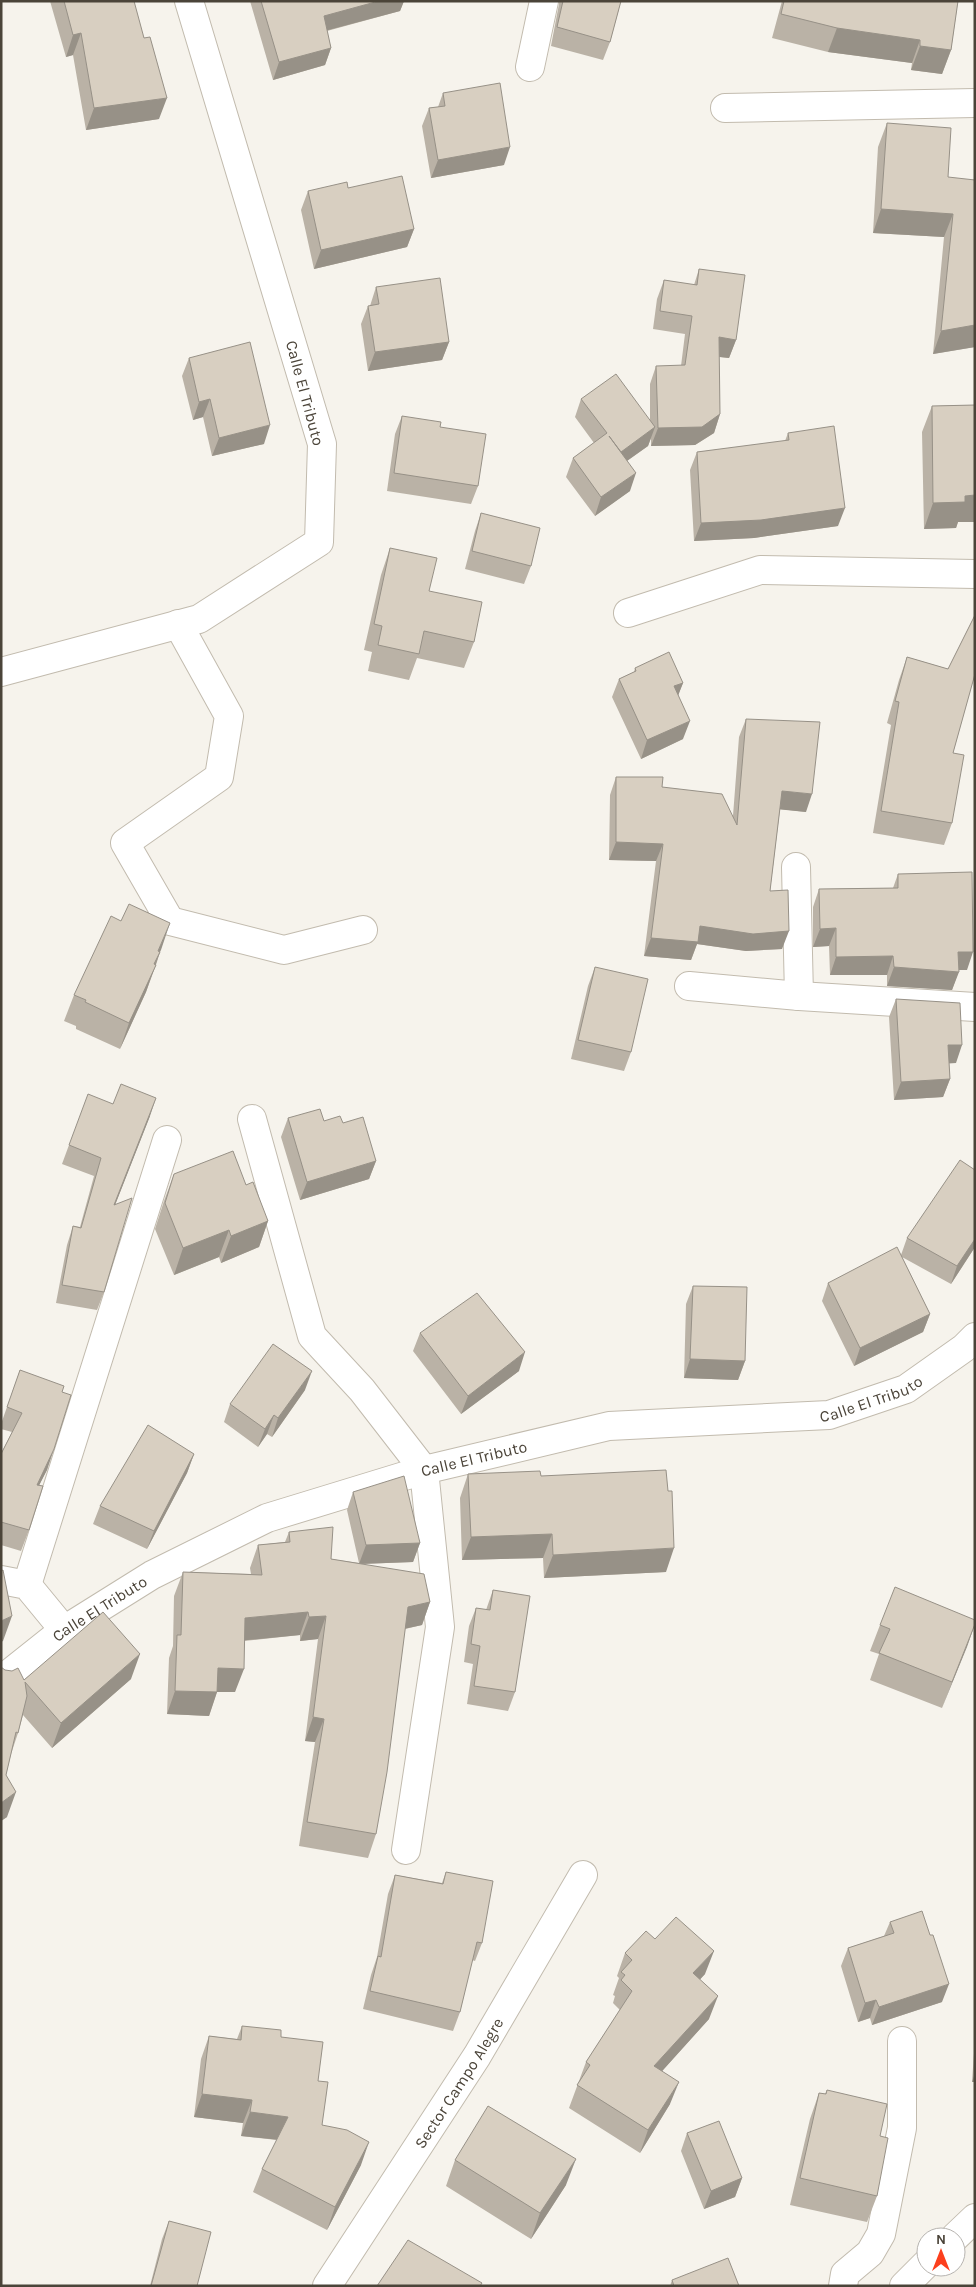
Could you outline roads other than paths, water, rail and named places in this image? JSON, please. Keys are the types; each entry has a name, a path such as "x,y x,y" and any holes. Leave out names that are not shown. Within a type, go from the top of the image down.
{"street":[{"name":"Calle El Tributo","path":"1,672 199,619 319,542 322,444 189,1"},
{"path":"530,67 544,1"},
{"path":"725,108 975,103"},
{"path":"628,613 760,570 975,574"},
{"path":"178,624 229,716 219,777 124,843 170,921 284,950 363,930"},
{"path":"796,867 799,996"},
{"path":"689,986 799,996 975,1007"},
{"path":"252,1119 312,1336 362,1390 424,1470 440,1627 406,1850"},
{"path":"64,1630 14,1583 167,1140"},
{"name":"Calle El Tributo","path":"1,1680 64,1630 152,1575 267,1518 424,1470 609,1426 828,1415 906,1389 964,1348 975,1337"},
{"name":"Sector Campo Alegre","path":"327,2286 477,2056 583,1875"},
{"path":"843,2286 845,2274 870,2253 881,2234 902,2128 902,2041"},
{"path":"966,2227 975,2218"},
{"path":"904,2286 916,2274"}]}
